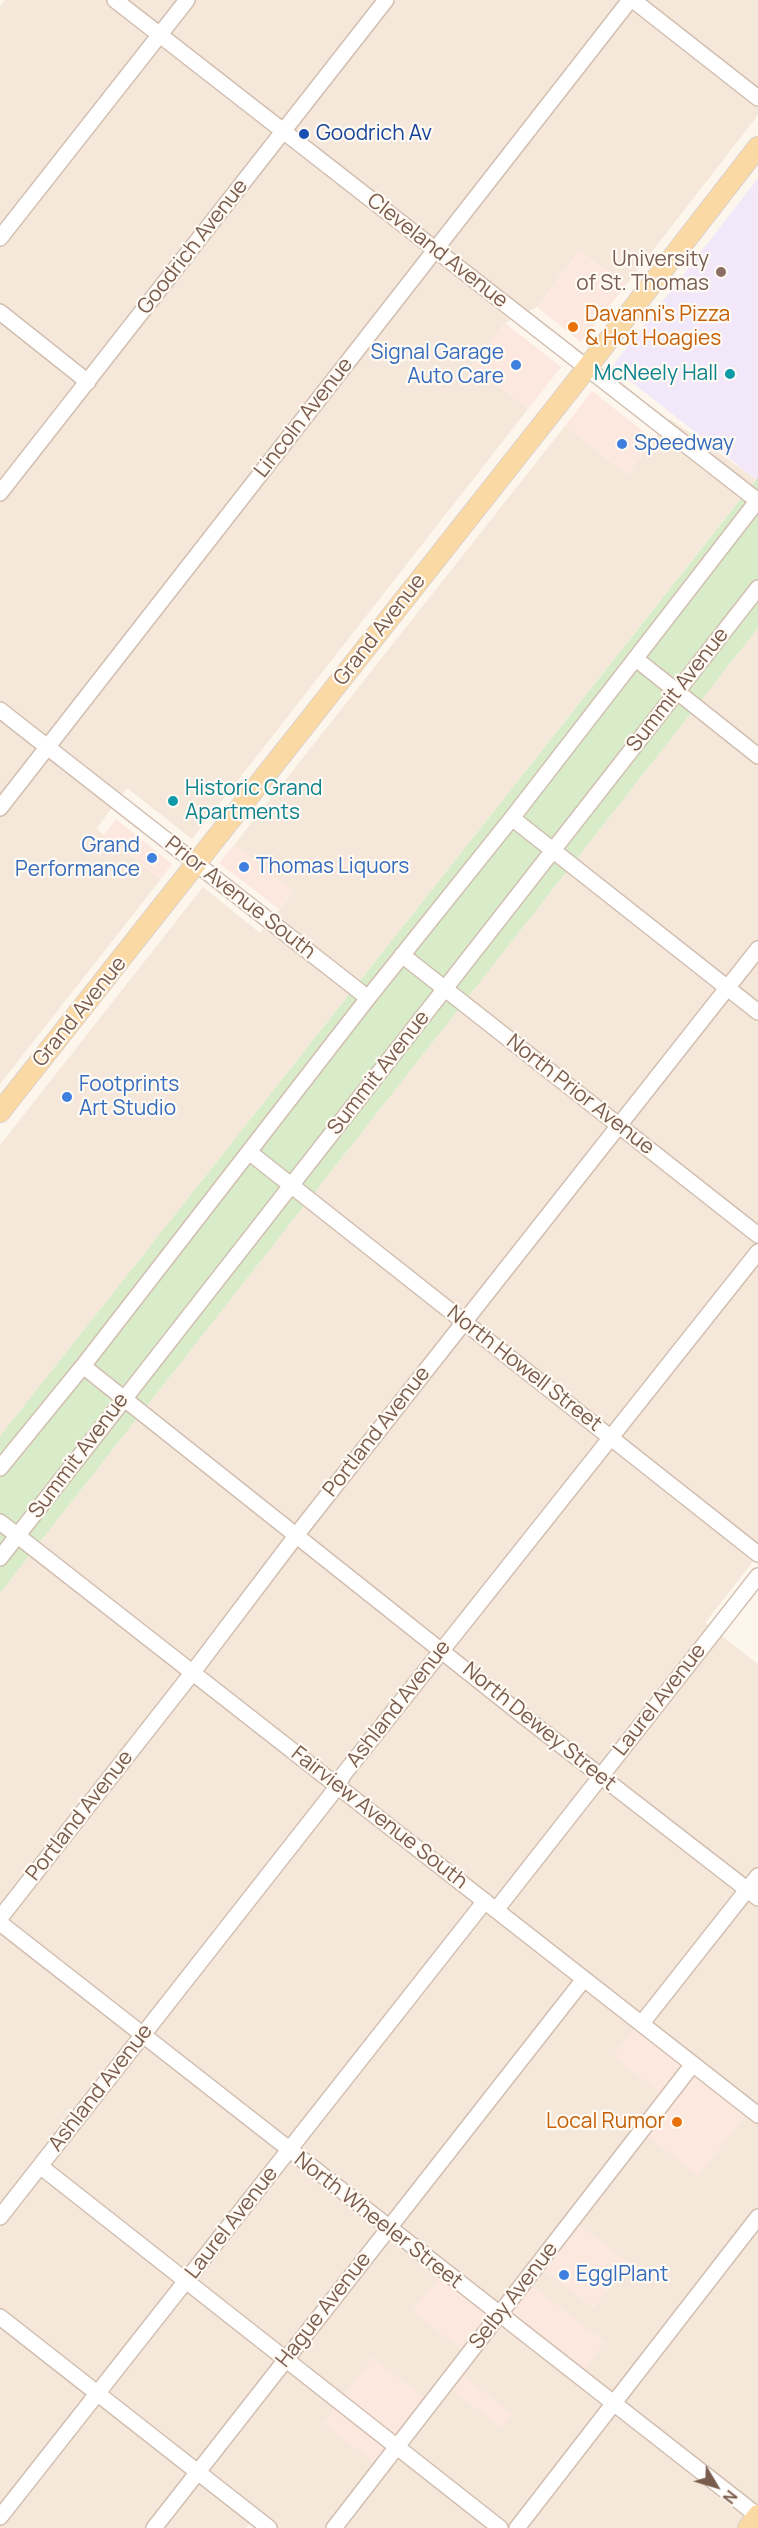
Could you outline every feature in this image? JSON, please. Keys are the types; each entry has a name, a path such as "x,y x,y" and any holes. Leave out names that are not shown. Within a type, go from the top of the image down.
{"main road":[{"name":"Grand Avenue","path":"0,1112 587,368 758,147"},
{"path":"748,2528 758,2515"}],"street":[{"name":"Cleveland Avenue","path":"115,0 758,501"},
{"path":"0,238 187,0"},
{"name":"Goodrich Avenue","path":"0,493 386,0"},
{"path":"632,0 758,98"},
{"name":"Lincoln Avenue","path":"0,808 632,0"},
{"path":"0,312 88,382"},
{"path":"0,1468 83,1366 758,501"},
{"name":"Summit Avenue","path":"0,1558 123,1397 758,588"},
{"path":"636,659 758,756"},
{"name":"Prior Avenue South","path":"0,710 368,998"},
{"path":"512,818 758,1012"},
{"name":"Portland Avenue","path":"0,1918 758,950"},
{"name":"North Prior Avenue","path":"402,955 758,1235"},
{"name":"North Howell Street","path":"249,1152 758,1554"},
{"name":"Ashland Avenue","path":"0,2217 338,1786 343,1775 758,1252"},
{"name":"North Dewey Street","path":"83,1366 600,1777 753,1894"},
{"name":"Fairview Avenue South","path":"0,1522 758,2115"},
{"name":"Laurel Avenue","path":"0,2517 289,2150 600,1777 758,1576"},
{"path":"642,2024 753,1894 758,1876"},
{"name":"North Wheeler Street","path":"0,1923 758,2515"},
{"name":"Hague Avenue","path":"154,2528 585,1979"},
{"name":"Selby Avenue","path":"334,2528 693,2064"},
{"path":"40,2166 500,2528"},
{"path":"517,2528 758,2217"},
{"path":"0,2317 269,2528"}],"shaded area":[{"path":"5,0 758,0 758,115 626,285 579,251 537,307 505,323 472,365 528,409 192,839 127,788 96,829 161,879 0,1084 0,6"},
{"name":"University of St. Thomas","path":"758,178 758,481 612,367"},
{"path":"579,251 626,285 581,342 537,307"},
{"path":"505,323 561,367 528,409 472,365"},
{"path":"592,391 654,440 627,474 565,426"},
{"path":"670,419 756,479 0,1436 0,1145 203,887 260,933 293,892 234,845 565,426 627,474"},
{"path":"758,628 758,1555 705,1623 758,1664 758,2528 270,2528 256,2516 246,2528 0,2528 0,1593"},
{"path":"116,819 172,864 161,879 104,835"},
{"path":"234,845 293,891 279,909 219,863"},
{"path":"640,2022 751,2108 698,2176 638,2129 664,2096 613,2056"},
{"path":"572,2219 629,2263 594,2308 537,2265"},
{"path":"445,2271 499,2313 525,2281 605,2342 580,2375 500,2313 468,2354 412,2311"},
{"path":"373,2357 433,2405 382,2468 323,2424"},
{"path":"456,2370 512,2414 501,2428 444,2384"}],"green space":[{"path":"758,477 758,628 0,1593 0,1436"}],"place":[{"name":"Goodrich Av","path":"304,134"},
{"name":"University of St. Thomas","path":"721,272"},
{"name":"Davanni's Pizza & Hot Hoagies","path":"573,327"},
{"name":"Signal Garage Auto Care","path":"516,365"},
{"name":"McNeely Hall","path":"730,374"},
{"name":"Speedway","path":"622,444"},
{"name":"Historic Grand Apartments","path":"173,801"},
{"name":"Grand Performance","path":"152,858"},
{"name":"Thomas Liquors","path":"244,867"},
{"name":"Footprints Art Studio","path":"67,1097"},
{"name":"Local Rumor","path":"677,2122"},
{"name":"Egg|Plant","path":"564,2275"}]}
